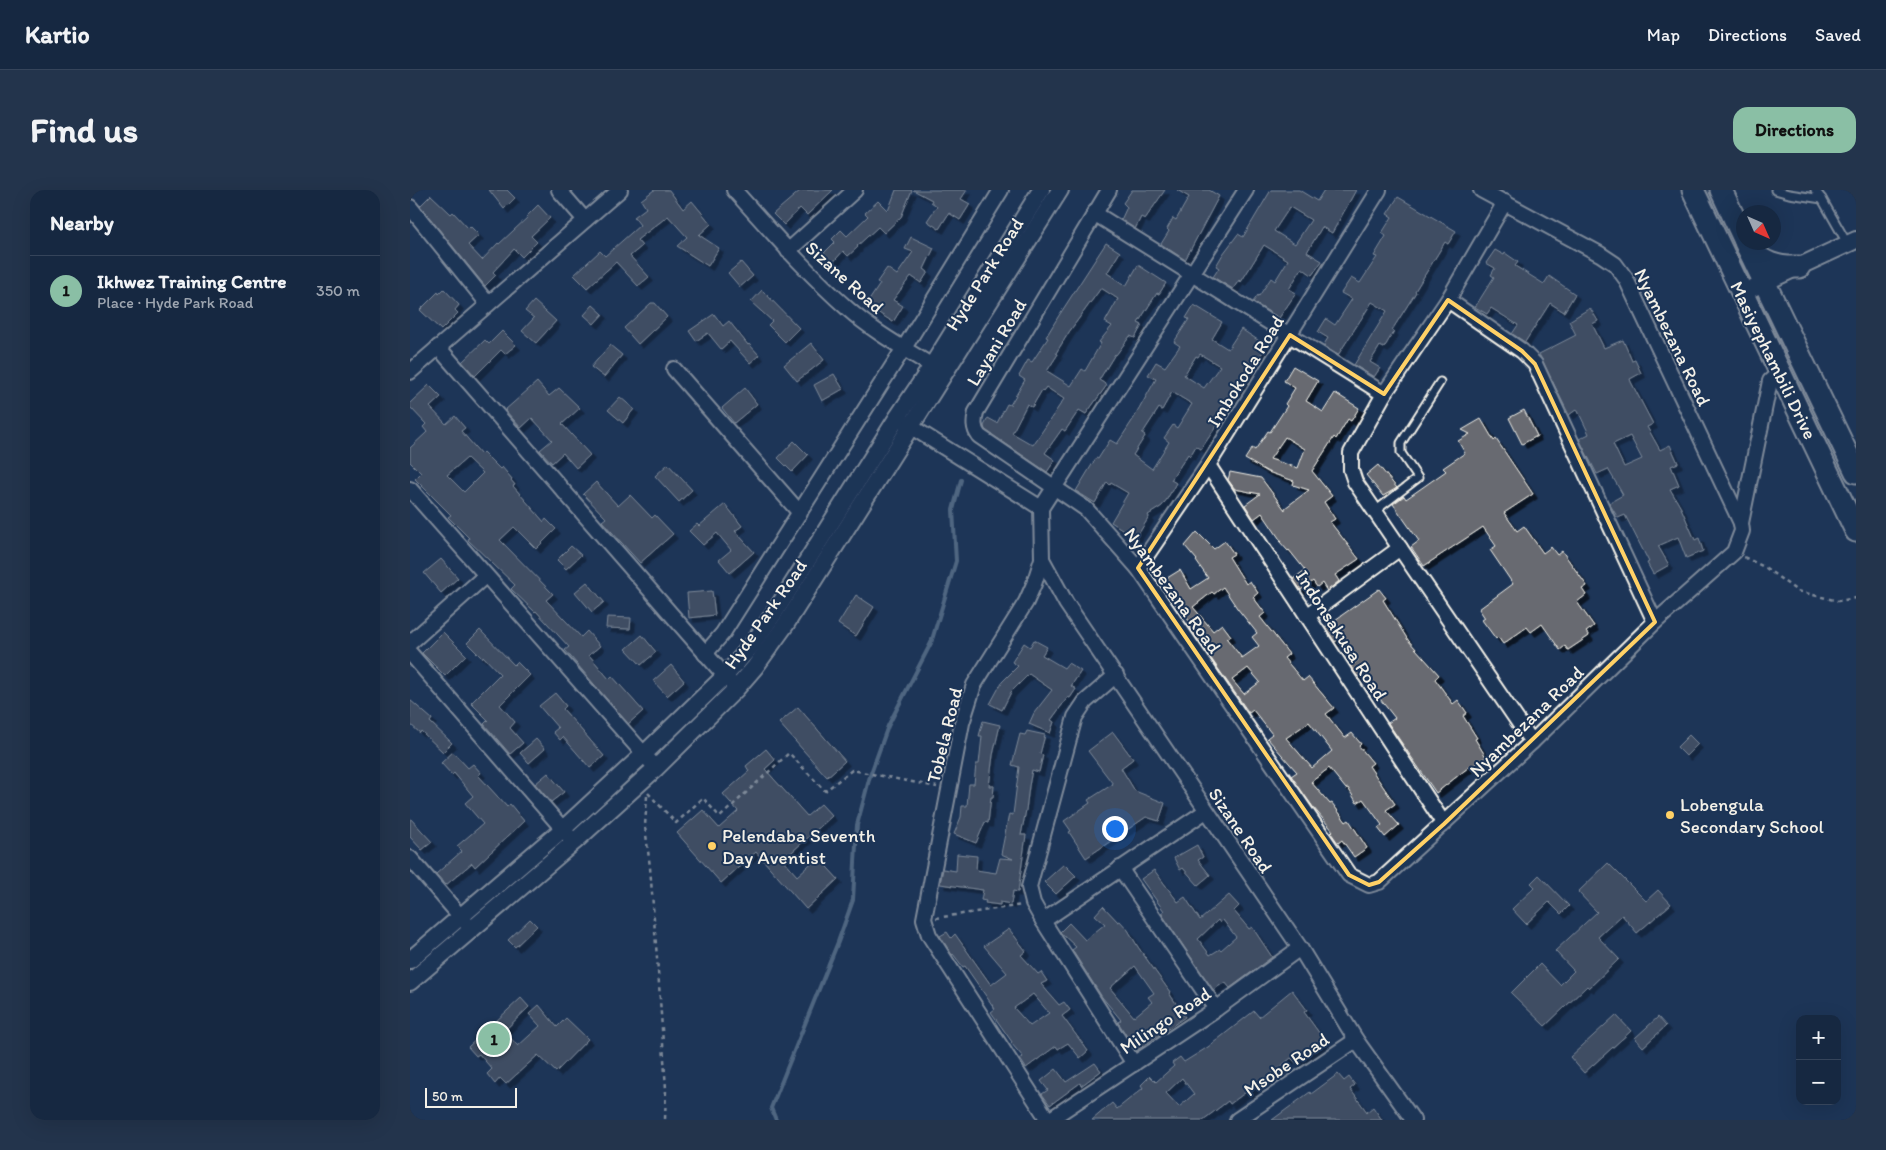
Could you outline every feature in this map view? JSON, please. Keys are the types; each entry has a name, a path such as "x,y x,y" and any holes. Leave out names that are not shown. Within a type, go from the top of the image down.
{"main road":[{"name":"Masiyephambili Drive","path":"1693,190 1856,531"},
{"name":"Masiyephambili Drive","path":"1721,190 1736,223"},
{"name":"Masiyephambili Drive","path":"1748,250 1856,472"},
{"path":"1752,250 1766,263 1776,266 1799,267"}],"street":[{"path":"559,190 585,220"},
{"path":"410,372 620,190"},
{"name":"Sizane Road","path":"734,190 788,251 849,310 939,370"},
{"path":"788,251 854,190"},
{"path":"705,654 723,633 904,348 1001,190"},
{"name":"Hyde Park Road","path":"410,982 574,842 656,768 736,689 755,667 786,624 912,427 939,370 1041,190"},
{"name":"Hyde Park Road","path":"410,960 563,829 725,676 752,645 898,418 939,370 1060,190"},
{"name":"Layani Road","path":"1056,487 980,436 974,426 974,419 976,412 1109,190"},
{"path":"898,418 1041,508 1246,190"},
{"name":"Imbokoda Road","path":"1138,568 1208,465 1379,190"},
{"name":"Nyambezana Road","path":"1056,487 1086,509 1138,568 1349,875 1369,885 1379,882 1532,742 1655,622 1734,552 1742,531 1742,522 1626,278 1615,264 1600,254 1481,190"},
{"path":"1505,202 1448,300 1384,394 1351,453 1351,470 1355,482 1532,742"},
{"path":"410,207 488,304"},
{"path":"1094,213 1384,394"},
{"path":"1742,293 1852,242"},
{"path":"1448,300 1522,351 1534,364 1655,622"},
{"path":"438,348 736,689"},
{"path":"674,369 800,512"},
{"path":"1742,522 1770,381 1780,372"},
{"name":"Indonsakusa Road","path":"1208,465 1444,824"},
{"path":"410,489 656,768"},
{"name":"Tobela Road","path":"924,919 967,703 974,685 1026,602 1034,584 1042,559 1041,508"},
{"path":"1307,616 1400,548"},
{"name":"Sizane Road","path":"1042,559 1066,603 1300,948 1356,1040 1411,1119"},
{"path":"410,643 485,576"},
{"path":"410,653 574,842"},
{"path":"1116,675 1085,702 1075,717 1029,887 1033,903 1043,921 1134,1064"},
{"path":"1043,921 1206,811"},
{"path":"410,858 472,930"},
{"path":"1120,868 1216,1009"},
{"path":"924,919 929,935 1049,1120"},
{"name":"Milingo Road","path":"1049,1120 1216,1009 1300,948"},
{"name":"Msobe Road","path":"1236,1120 1356,1040"}],"lane":[{"path":"1774,190 1822,199"},
{"path":"1815,190 1852,242"},
{"path":"1375,511 1418,478 1401,453 1401,443 1440,382"}],"path":[{"path":"1734,552 1766,568 1797,591 1838,601 1856,598"},
{"path":"665,1120 666,1089 650,867 645,826 647,792 676,823 703,798 720,818 789,753 825,791 852,770 949,789"},
{"path":"924,919 1033,903"}],"highlighted area":[{"path":"1448,300 1522,351 1535,364 1655,622 1444,824 1379,882 1369,885 1349,875 1138,568 1290,335 1384,394"}],"building":[{"path":"489,190 507,190 515,198 504,209"},
{"path":"654,190 669,190 683,209 692,201 711,224 699,235 719,248 708,266 677,246 687,237 668,216 637,240 642,246 630,256 649,277 638,286 616,262 587,288 574,275 600,251 605,256 640,225 634,217 646,208 641,200"},
{"path":"801,190 833,190 807,215 800,208 784,225 773,214"},
{"path":"896,190 912,190 901,217 884,233 878,227 848,256 843,251 830,266 820,257 835,242 832,239 841,230 847,236 868,216 865,213 878,201 888,211"},
{"path":"913,190 967,190 961,199 970,204 960,220 949,213 939,229 927,221 937,206 931,202 932,200"},
{"path":"1132,190 1165,190 1145,219 1141,217 1135,229 1121,220 1127,207 1123,203"},
{"path":"1177,190 1209,190 1219,196 1185,260 1161,244 1169,231 1167,229 1173,218 1176,220 1189,197"},
{"path":"1271,190 1299,190 1317,201 1324,190 1356,190 1332,233 1322,227 1307,252 1322,261 1312,275 1302,268 1289,289 1296,293 1279,318 1253,302 1271,278 1275,281 1288,260 1264,245 1241,282 1239,280 1233,289 1213,277 1219,268 1216,266 1238,234 1243,237","holes":["1290,207 1311,220 1295,244 1274,231"]},
{"path":"431,195 451,214 453,212 468,228 470,226 479,235 468,245 482,260 528,217 538,205 550,218 531,236 537,242 522,257 514,249 493,272 496,275 485,286 420,206"},
{"path":"1398,197 1456,231 1448,244 1445,242 1392,330 1394,331 1384,348 1380,346 1370,362 1380,368 1374,377 1354,365 1387,311 1372,302 1338,355 1323,346 1328,338 1318,332 1326,319 1335,325 1352,299 1341,293 1351,278 1360,283 1377,257 1374,256 1386,236 1382,233 1392,217 1387,214"},
{"path":"911,237 934,248 924,269 928,272 921,283 911,276 893,300 903,306 893,322 866,305 880,284 877,282 887,268 897,275 913,252 905,249"},
{"path":"1106,243 1120,252 1107,273 1126,286 1138,265 1166,283 1159,294 1157,293 1138,323 1142,325 1135,338 1130,336 1115,354 1099,380 1107,385 1086,414 1079,410 1065,431 1062,429 1045,453 1055,460 1047,472 985,430 984,426 988,418 997,423 1007,404 1010,405 1025,380 1019,376 1028,360 1032,362 1048,338 1046,337","holes":["1101,288 1118,299 1105,322 1112,326 1099,342 1101,343 1085,371 1082,369 1071,386 1047,371 1069,332","1046,387 1064,399 1033,445 1012,433 1027,404 1032,407 1042,390"]},
{"path":"1495,250 1504,255 1505,253 1518,262 1515,266 1544,284 1549,276 1575,294 1564,312 1550,303 1525,342 1512,334 1518,325 1491,308 1487,314 1475,307 1494,277 1491,275 1495,268 1486,263"},
{"path":"741,262 753,276 740,287 728,273"},
{"path":"444,289 459,305 455,310 458,313 441,330 420,310 438,292 439,294"},
{"path":"762,290 799,328 785,342 768,325 772,321 751,302"},
{"path":"534,301 556,321 536,343 522,331 534,318 525,311"},
{"path":"651,303 655,303 667,317 638,344 624,328"},
{"path":"593,305 603,314 594,324 584,315"},
{"path":"1194,305 1222,322 1212,339 1228,349 1241,329 1267,346 1213,423 1217,425 1201,449 1196,446 1190,456 1188,454 1171,480 1176,483 1167,499 1162,506 1148,515 1149,517 1136,538 1111,522 1128,493 1107,482 1095,503 1076,491 1096,458 1098,459 1110,440 1117,444 1134,418 1156,379 1148,375 1156,362 1165,367 1180,346 1174,342 1189,319 1186,318","holes":["1200,354 1220,366 1204,388 1184,375 1196,356 1198,357","1172,392 1192,404 1177,428 1173,425 1164,438 1169,442 1152,469 1133,455 1145,436 1142,434 1159,408 1162,410"]},
{"path":"1590,308 1598,321 1592,324 1604,348 1623,340 1632,361 1635,360 1641,373 1630,379 1653,424 1647,427 1660,450 1670,445 1678,463 1671,466 1679,485 1670,489 1681,508 1695,540 1699,538 1703,551 1686,558 1678,537 1658,546 1669,565 1653,574 1647,563 1649,562 1625,515 1618,518 1609,503 1623,495 1608,469 1597,474 1579,439 1589,434 1577,409 1569,415 1539,354 1576,335 1569,321","holes":["1630,436 1642,459 1624,467 1613,444"]},
{"path":"714,314 723,326 729,321 748,345 759,355 750,363 730,341 721,349 708,333 696,341 689,331"},
{"path":"502,331 516,345 505,354 501,350 475,376 462,362 485,340 489,344"},
{"path":"811,343 824,360 797,381 784,365"},
{"path":"610,345 622,355 604,377 591,367"},
{"path":"1293,366 1318,381 1306,401 1323,412 1335,393 1359,408 1351,421 1348,419 1336,439 1334,437 1312,471 1332,496 1324,502 1335,519 1330,522 1359,559 1335,575 1339,581 1327,591 1322,583 1317,587 1313,581 1301,590 1293,579 1305,570 1280,542 1262,513 1254,519 1245,505 1260,494 1235,489 1228,480 1230,472 1261,478 1285,510 1285,508 1309,490 1293,485 1294,481 1268,472 1245,459 1252,448 1255,450 1268,431 1270,432 1287,406 1285,404 1295,388 1284,381","holes":["1285,437 1305,449 1298,468 1270,459"]},
{"path":"834,374 843,389 822,401 814,385"},
{"path":"537,382 549,396 559,388 580,408 562,424 590,455 576,468 563,453 552,463 540,450 552,440 532,418 521,428 505,410"},
{"path":"429,385 441,397 430,407 446,424 455,416 465,428 461,431 481,454 483,452 500,469 502,467 512,479 515,485 513,486 544,522 546,519 556,529 536,549 514,527 500,540 553,594 546,600 581,637 587,631 600,646 589,655 609,679 612,676 643,711 628,724 565,650 569,647 536,611 511,589 515,585 468,540 469,538 448,517 451,515 415,479 421,473 410,462 410,448 427,432 423,427 426,424 410,407 410,403","holes":["467,458 483,473 464,492 447,475"]},
{"path":"745,388 757,404 734,423 722,408"},
{"path":"620,397 634,409 623,423 608,410"},
{"path":"1524,410 1537,436 1522,444 1509,418"},
{"path":"1481,419 1494,441 1496,439 1533,494 1504,513 1517,531 1524,526 1543,553 1551,547 1557,555 1562,551 1587,586 1582,589 1586,595 1577,602 1594,626 1586,632 1589,636 1568,650 1565,646 1560,650 1542,624 1531,632 1527,627 1503,644 1498,637 1496,639 1482,620 1485,618 1479,609 1513,584 1490,550 1496,546 1483,527 1424,566 1411,547 1419,541 1393,504 1404,496 1406,499 1446,471 1443,468 1465,453 1458,441 1470,434 1462,430"},
{"path":"794,441 808,455 792,472 778,458"},
{"path":"668,464 692,490 679,502 655,476"},
{"path":"1378,465 1397,488 1383,496 1366,475"},
{"path":"596,482 618,506 630,495 652,518 655,515 673,534 640,563 602,521 606,518 583,494"},
{"path":"725,504 742,526 735,531 754,552 730,573 719,560 731,550 717,533 703,545 689,531 697,524 699,526"},
{"path":"1197,532 1214,549 1225,541 1234,554 1229,557 1246,584 1250,581 1258,593 1253,597 1265,613 1260,617 1289,654 1284,658 1303,681 1308,677 1334,708 1326,714 1345,738 1352,733 1361,744 1359,746 1373,763 1369,766 1395,804 1386,810 1399,825 1385,837 1378,828 1382,825 1363,799 1357,803 1348,788 1346,789 1329,768 1311,782 1330,804 1332,803 1346,822 1349,820 1367,848 1354,857 1342,840 1338,843 1331,833 1333,831 1291,776 1297,772 1267,738 1272,734 1253,710 1249,713 1187,624 1190,622 1159,583 1180,570 1191,589 1208,578 1197,560 1185,546","holes":["1223,587 1257,633 1252,637 1259,646 1242,658 1227,639 1231,636 1222,624 1213,631 1193,607 1212,592 1214,594","1248,668 1260,682 1244,694 1232,680","1309,722 1332,751 1312,768 1286,738"]},
{"path":"571,546 581,555 566,569 557,560"},
{"path":"441,559 458,578 441,593 424,573"},
{"path":"587,582 604,602 592,612 575,592"},
{"path":"1379,589 1386,598 1383,600 1408,640 1439,675 1435,679 1453,704 1458,700 1467,713 1463,716 1486,757 1469,767 1436,793 1388,723 1395,718 1361,675 1358,677 1350,666 1358,660 1340,638 1335,642 1325,627"},
{"path":"712,591 715,615 689,618 687,593"},
{"path":"856,595 874,607 856,636 838,624"},
{"path":"607,617 631,618 630,629 606,628"},
{"path":"480,630 514,665 517,662 530,675 500,705 515,722 510,728 523,743 510,754 484,724 488,720 471,703 500,674 467,643"},
{"path":"443,632 466,655 445,676 422,653"},
{"path":"642,635 656,652 641,665 626,649"},
{"path":"1034,640 1047,647 1042,655 1064,668 1068,663 1081,671 1071,686 1076,689 1051,720 1054,722 1050,733 1029,724 1034,713 1052,690 1029,674 1011,692 1002,710 990,704 1002,682 1018,666 1012,662 1024,643 1030,647"},
{"path":"671,665 684,681 667,696 653,681"},
{"path":"555,693 566,706 563,709 604,756 590,768 563,737 560,740 553,732 558,728 539,706"},
{"path":"410,700 432,719 430,722 452,743 443,752 421,731 420,733 410,724"},
{"path":"798,707 845,761 827,777 779,723"},
{"path":"983,721 1000,725 993,755 989,786 994,786 988,823 985,822 976,843 954,834 961,817 962,806 967,806 969,784 974,784 976,764 979,764 982,736 979,736"},
{"path":"1027,731 1045,735 1040,754 1043,755 1039,772 1032,770 1029,786 1021,835 1026,835 1018,892 1013,891 1011,904 1000,902 1000,905 985,903 986,901 981,900 983,890 940,884 943,869 956,871 957,854 977,856 976,870 996,873 1000,858 1013,859 1001,854 1009,814 1013,815 1019,767 1012,765 1020,734 1025,735"},
{"path":"1113,732 1133,759 1121,768 1135,791 1165,803 1159,821 1146,817 1086,858 1064,821 1090,803 1088,800 1113,784 1088,751"},
{"path":"1689,735 1698,744 1686,756 1677,747"},
{"path":"536,739 545,749 529,763 520,753"},
{"path":"766,749 775,760 765,769 807,816 821,804 832,816 783,860 797,876 818,857 838,879 806,909 756,852 721,883 677,833 703,810 719,828 738,811 723,794 749,771 746,766"},
{"path":"453,752 468,768 473,764 481,773 478,775 507,807 510,804 524,821 475,867 472,863 446,885 436,874 462,851 457,846 483,824 465,803 473,796 454,773 452,775 441,763"},
{"path":"548,773 564,792 551,802 535,784"},
{"path":"410,818 432,842 422,850 410,837"},
{"path":"1197,845 1203,857 1198,860 1210,875 1198,885 1183,868 1180,870 1174,858"},
{"path":"1608,863 1646,901 1658,890 1671,904 1637,933 1622,915 1598,937 1619,959 1545,1026 1511,993 1540,964 1560,985 1574,971 1555,951 1597,912 1578,892"},
{"path":"1064,864 1076,876 1056,894 1044,882"},
{"path":"1154,870 1178,902 1185,897 1200,920 1229,895 1239,906 1234,911 1249,929 1252,927 1272,957 1230,988 1225,982 1213,990 1161,913 1164,911 1141,879","holes":["1218,920 1220,923 1223,920 1236,937 1221,950 1210,955 1198,939"]},
{"path":"1539,875 1569,906 1561,914 1549,902 1526,924 1512,909 1535,887 1531,883"},
{"path":"1103,906 1128,930 1185,1017 1136,1051 1118,1022 1121,1020 1102,997 1072,950 1076,947 1060,932 1069,923 1085,940 1105,924 1095,915","holes":["1135,966 1154,993 1148,997 1152,1002 1134,1017 1110,988"]},
{"path":"530,919 537,926 515,947 508,940"},
{"path":"1009,929 1026,951 1021,955 1038,974 1041,972 1047,981 1041,984 1059,1005 1064,1002 1070,1010 1062,1016 1088,1051 1080,1058 1068,1043 1058,1049 1056,1046 1026,1068 1020,1059 1023,1057 1011,1043 991,1012 995,1009 965,966 963,967 952,955 940,936 947,932 951,938 955,934 991,985 1007,973 984,946","holes":["1033,994 1049,1013 1030,1026 1014,1008"]},
{"path":"1292,990 1307,1010 1304,1012 1325,1041 1296,1063 1291,1058 1248,1094 1246,1092 1230,1104 1228,1101 1203,1120 1092,1120 1112,1103 1117,1109 1143,1088 1141,1085 1150,1076 1156,1082 1174,1066 1172,1063 1180,1057 1184,1062 1208,1047 1254,1011 1259,1017","holes":["1182,1078 1194,1094 1179,1107 1166,1093"]},
{"path":"521,998 529,1007 504,1031 518,1046 540,1026 529,1014 539,1005 557,1027 566,1018 588,1039 556,1072 538,1055 506,1084 500,1078 495,1084 487,1074 492,1069 479,1054 476,1056 468,1047"},
{"path":"1616,1015 1631,1031 1584,1073 1570,1057"},
{"path":"1658,1017 1666,1026 1643,1047 1635,1038"},
{"path":"1095,1063 1101,1071 1081,1086 1080,1083 1050,1105 1042,1094 1048,1090 1041,1081 1056,1069 1066,1082"},
{"path":"1338,1074 1344,1081 1349,1077 1355,1085 1350,1089 1367,1112 1373,1107 1382,1120 1272,1120 1310,1092 1311,1094"}],"waterway":[{"path":"776,1120 771,1108 853,900 857,825 870,776 888,726 931,643 956,561 953,510 961,480"}],"place":[{"name":"Lobengula Secondary School","path":"1670,815"},
{"name":"Pelendaba Seventh Day Aventist","path":"712,846"},
{"name":"Ikhwez Training Centre","path":"494,1039"}]}
